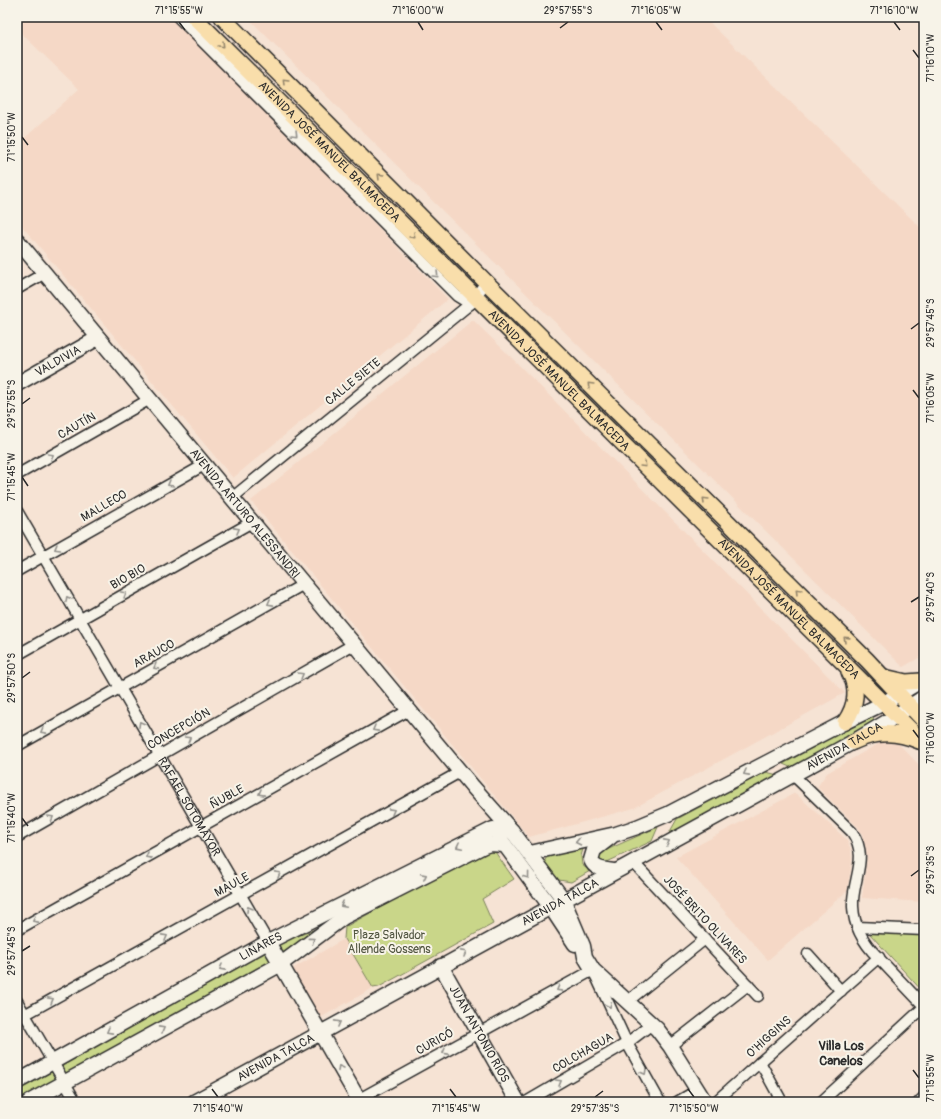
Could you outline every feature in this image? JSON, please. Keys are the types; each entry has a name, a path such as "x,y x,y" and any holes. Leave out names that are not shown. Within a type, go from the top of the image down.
{"main road":[{"name":"AVENIDA JOSÉ MANUEL BALMACEDA","path":"194,17 454,276 473,300 924,744"},
{"name":"AVENIDA JOSÉ MANUEL BALMACEDA","path":"222,17 486,282 884,677 924,721"},
{"name":"AVENIDA ARTURO ALESSANDRI","path":"17,240 460,772 530,853 563,899 583,946 586,957 593,970"},
{"name":"VALDIVIA","path":"17,384 98,338"},
{"path":"845,722 852,709 856,694 854,680 846,666"},
{"path":"884,677 906,682 923,680"},
{"name":"AVENIDA TALCA","path":"530,853 637,828 668,814 884,703 923,680"},
{"name":"AVENIDA TALCA","path":"194,1102 632,861 853,742 924,697"},
{"path":"853,742 868,736 888,733 910,737 924,744"},
{"path":"765,764 781,768 792,774"},
{"name":"AVENIDA ARTURO ALESSANDRI","path":"473,787 504,846 550,906 578,949 586,957"},
{"path":"494,829 512,831"},
{"name":"LINARES","path":"17,1082 268,942 494,829"},
{"path":"614,871 595,866 591,860 591,856 594,850 616,834"},
{"name":"LINARES","path":"29,1102 281,964 344,916 484,846 490,844 504,846"},
{"name":"RAFAEL SOTOMAYOR","path":"268,942 320,1032 357,1101"},
{"name":"JUAN ANTONIO RÍOS","path":"441,966 518,1102"},
{"path":"593,970 652,1024 670,1046 702,1096"}],"street":[{"path":"178,17 457,296 473,300"},
{"path":"17,289 45,274"},
{"name":"CALLE SIETE","path":"232,498 473,300 486,282"},
{"name":"CAUTÍN","path":"17,475 150,399"},
{"name":"MALLECO","path":"17,571 204,465"},
{"name":"RAFAEL SOTOMAYOR","path":"17,511 268,942"},
{"name":"BIO BIO","path":"17,655 252,522"},
{"name":"ARAUCO","path":"17,746 304,584"},
{"name":"CONCEPCIÓN","path":"17,837 354,644"},
{"name":"ÑUBLE","path":"17,930 409,710"},
{"name":"MAULE","path":"21,1017 460,772"},
{"path":"792,774 852,832 858,843 860,860 853,900 855,918 858,927 866,944 924,1006 821,1102"},
{"name":"JOSÉ BRITO OLIVARES","path":"632,861 758,996"},
{"path":"858,927 924,930"},
{"path":"628,1001 705,939"},
{"path":"808,954 840,991"},
{"name":"O'HIGGINS","path":"715,1102 878,957"},
{"name":"CURICÓ","path":"357,1101 593,970"},
{"name":"AVENIDA ARTURO ALESSANDRI","path":"593,970 627,1043 660,1102"},
{"path":"670,1046 748,985"},
{"path":"17,1001 21,1017 53,1062 76,1102"},
{"name":"COLCHAGUA","path":"526,1102 627,1043 652,1024"},
{"path":"760,1062 782,1102"},
{"path":"678,1102 702,1096"},
{"path":"919,1102 924,1097"}],"shaded area":[{"path":"17,17 173,17 448,299 233,478 17,220 17,145 79,89 17,29"},
{"path":"247,17 704,17 924,231 924,655 903,667"},
{"path":"473,320 845,693 634,808 529,837 251,501"},
{"path":"885,740 896,741 924,770 924,902 862,898 867,858 862,834 858,827 817,787 827,773"},
{"path":"795,793 847,840 851,850 852,862 847,891 768,960 676,857"},
{"path":"344,939 373,988 320,1018 292,969"}],"green space":[{"path":"870,716 875,720 857,732 792,768 783,764"},
{"path":"766,772 778,775 667,837 677,819"},
{"path":"658,827 652,841 605,863 597,860 602,852"},
{"path":"584,846 581,856 582,865 590,871 571,882 559,880 544,862 548,855"},
{"name":"Plaza Salvador Allende Gossens","path":"488,848 493,849 514,879 482,899 493,924 379,987 373,988 344,939 345,927"},
{"path":"325,925 273,960 17,1102 17,1088 266,949"},
{"path":"869,933 921,934 924,938 924,993"}],"district":[{"name":"Villa Los Canelos","path":"841,1054"}]}
